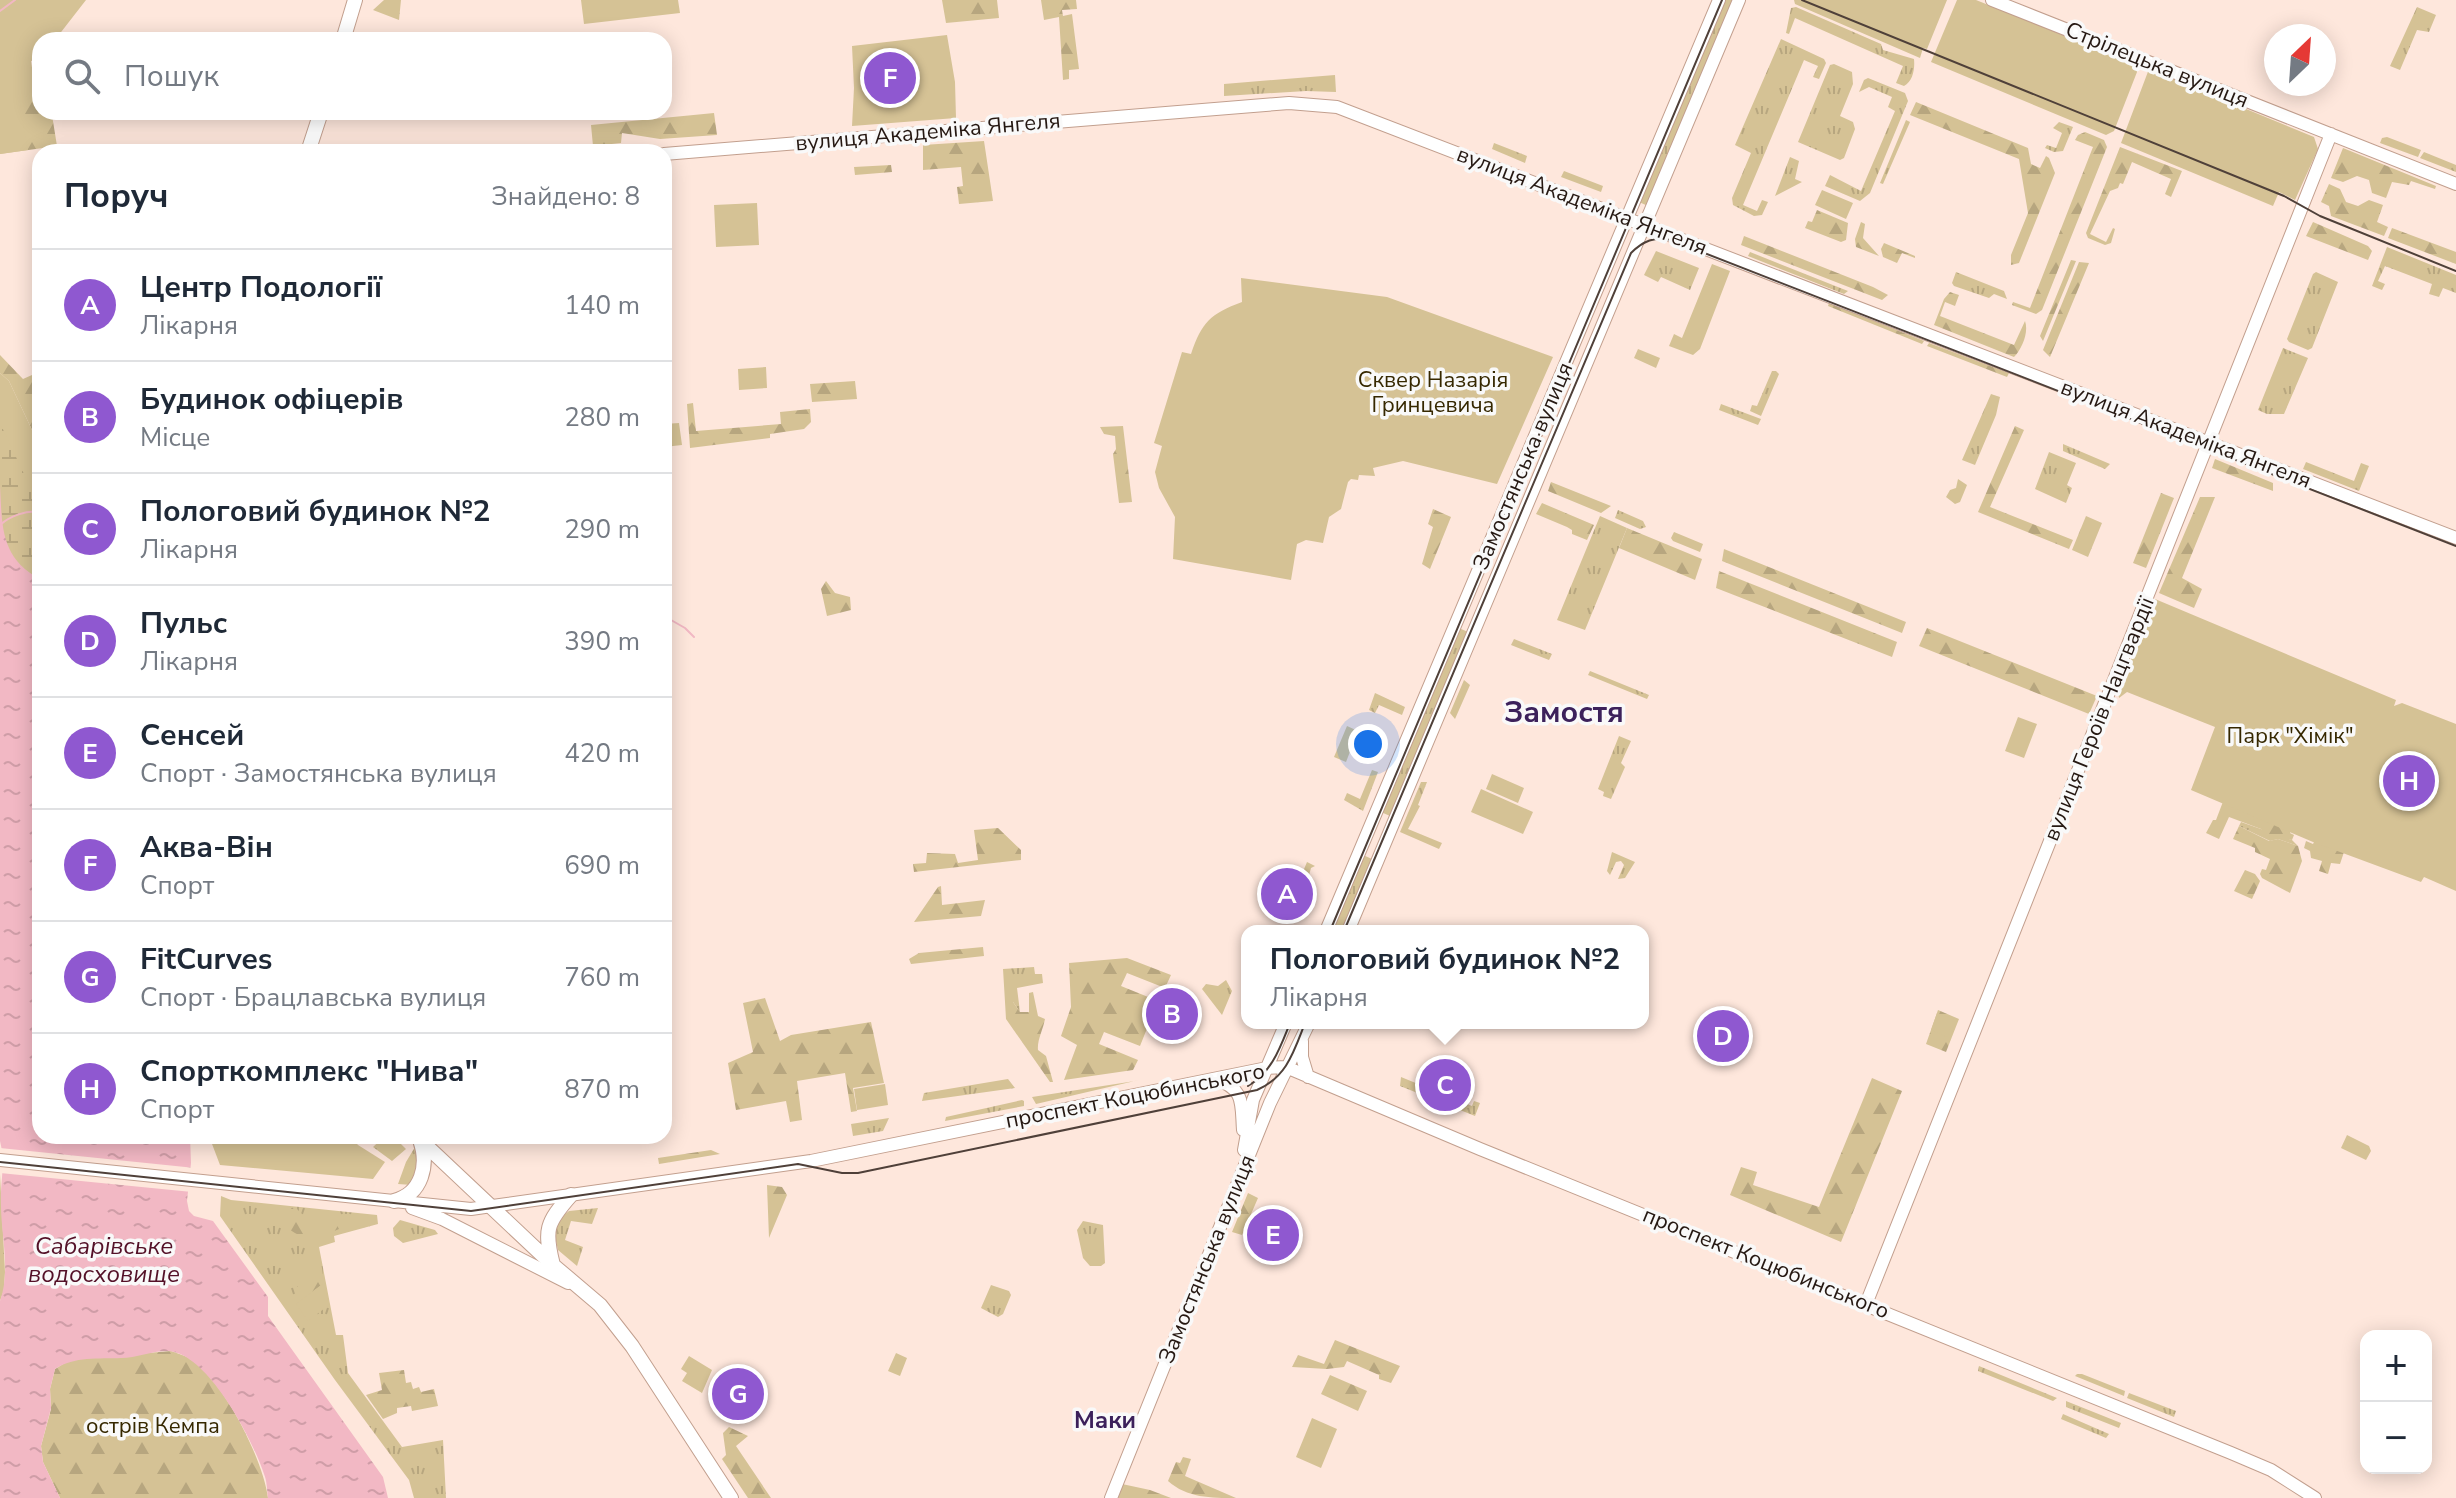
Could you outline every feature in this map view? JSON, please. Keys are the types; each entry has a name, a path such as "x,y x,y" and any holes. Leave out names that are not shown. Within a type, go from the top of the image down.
{"main road":[{"path":"345,32 355,0"},
{"name":"Замостянська вулиця","path":"1329,925 1719,0"},
{"name":"Замостянська вулиця","path":"1351,925 1739,0"},
{"name":"Стрілецька вулиця","path":"1992,0 2456,184"},
{"name":"вулиця Академіка Янгеля","path":"672,153 1307,103 1337,107 2456,538"},
{"path":"311,144 318,120"},
{"name":"вулиця Героїв Нацгвардії","path":"1866,1304 2331,134"},
{"path":"1243,1169 1240,1095 1222,1078 1265,1058 1283,1029"},
{"path":"1284,1029 1278,1047 1289,1066"},
{"name":"Замостянська вулиця","path":"1244,1150 1253,1100 1284,1029"},
{"name":"Замостянська вулиця","path":"1111,1498 1243,1169 1306,1029"},
{"path":"1273,1097 1291,1082 1308,1077 1302,1057 1302,1038"},
{"name":"проспект Коцюбинського","path":"0,1160 471,1209 811,1161 1289,1066 1308,1077 2258,1464 2315,1498"},
{"path":"1267,1068 1276,1079 1273,1097"},
{"path":"394,1201 413,1191 420,1180 425,1160 420,1144"},
{"path":"424,1144 600,1305 632,1346 731,1498"},
{"path":"554,1266 548,1245 548,1225 571,1195"},
{"path":"394,1201 442,1219 581,1289"}],"green space":[{"path":"0,0 86,0 61,32 32,32 32,95 18,98 28,150 0,154"},
{"path":"384,0 401,0 399,20 373,10"},
{"path":"581,0 678,0 680,13 584,24"},
{"path":"942,0 997,0 999,18 946,23"},
{"path":"1041,0 1076,0 1077,9 1062,10 1063,16 1072,14 1079,69 1069,70 1069,79 1063,80 1059,17 1044,20"},
{"path":"1726,0 1735,0 1648,206 1639,202"},
{"path":"1794,0 1947,0 1927,49 1923,48 1920,58 1795,4"},
{"path":"1957,0 1976,0 2134,63 2137,72 2114,131 2106,135 1931,62"},
{"path":"1796,7 1881,44 1883,50 1914,59 1910,81 1904,86 1896,83 1903,66 1795,18 1789,34 1786,33 1791,8"},
{"path":"2417,7 2436,15 2429,32 2417,30 2400,70 2390,66"},
{"path":"947,35 955,82 956,118 852,126 852,46"},
{"path":"1781,39 1824,59 1826,63 1819,79 1813,77 1818,66 1804,60 1743,205 1757,211 1762,200 1768,202 1762,215 1754,216 1733,205 1732,198 1751,153 1735,145"},
{"path":"1830,65 1852,72 1853,84 1840,116 1853,122 1855,129 1844,158 1840,160 1798,142"},
{"path":"2149,69 2314,137 2318,149 2295,200 2279,192 2273,206 2121,143"},
{"path":"1335,75 1336,92 1224,96 1224,84"},
{"path":"1868,78 1905,93 1908,101 1870,193 1860,201 1825,186 1830,175 1861,191 1895,111 1888,107 1892,97 1869,87 1859,92"},
{"path":"32,82 32,120 53,120 57,144 32,144 32,150 0,154 0,86"},
{"path":"1916,102 2028,148 2031,164 2040,168 2046,156 2049,158 2055,173 2019,263 2011,265 2011,255 2028,213 2019,159 1910,115"},
{"path":"714,113 717,135 660,139 622,133 621,143 593,144 591,125 672,120 672,117"},
{"path":"1906,120 1910,122 1883,184 1880,183"},
{"path":"2059,122 2073,127 2063,151 2054,152 2045,148 2047,145 2056,148 2062,133 2053,128"},
{"path":"2085,132 2104,140 2107,147 2042,310 2036,314 2012,305 2013,302 2030,308 2093,147 2075,140"},
{"path":"2387,137 2421,150 2418,157 2380,143 2382,138"},
{"path":"984,141 993,201 959,204 957,187 963,186 961,167 923,170 923,145"},
{"path":"1494,143 1527,156 1525,163 1492,149"},
{"path":"2120,147 2182,171 2171,197 2165,194 2171,179 2132,162 2123,184 2110,191 2090,234 2106,242 2115,229 2111,243 2105,245 2088,238 2086,233"},
{"path":"2343,148 2436,186 2435,189 2411,181 2409,185 2392,182 2386,198 2372,193 2369,180 2357,176 2343,182 2331,178"},
{"path":"2424,152 2456,165 2456,172 2420,158"},
{"path":"1790,157 1799,161 1795,179 1802,182 1775,196"},
{"path":"891,165 892,172 855,175 854,167"},
{"path":"1564,171 1603,186 1601,192 1561,177"},
{"path":"2329,184 2340,189 2346,202 2358,206 2369,200 2383,205 2377,222 2388,227 2384,236 2331,216 2329,206 2321,202"},
{"path":"1822,190 1853,203 1846,219 1815,205"},
{"path":"757,203 759,245 716,247 714,205"},
{"path":"1817,210 1848,223 1846,240 1841,242 1805,228 1808,221 1812,222"},
{"path":"1861,222 1865,224 1863,238 1879,256 1856,247 1855,239"},
{"path":"2313,222 2368,246 2372,251 2368,260 2306,236"},
{"path":"2392,228 2456,252 2456,264 2388,238"},
{"path":"1744,236 1888,295 1882,300 1741,245"},
{"path":"1884,243 1915,258 1902,253 1897,263 1883,257 1881,249"},
{"path":"2387,247 2456,275 2456,293 2443,288 2439,297 2429,294 2432,284 2385,266 2378,281 2385,284 2382,290 2372,286"},
{"path":"1656,251 1699,268 1690,290 1661,277 1658,282 1644,275"},
{"path":"1750,252 1848,291 1844,294 1748,256"},
{"path":"2071,260 2076,261 2043,341 2040,336"},
{"path":"2079,262 2089,263 2050,357 2043,350"},
{"path":"1712,264 1730,271 1700,349 1693,355 1669,346 1674,334 1682,338"},
{"path":"1956,272 2004,291 2007,299 1994,294 1989,298 1954,286 1952,283"},
{"path":"2316,272 2338,282 2312,348 2308,350 2287,339"},
{"name":"Сквер Назарія Гринцевича","path":"1241,278 1387,297 1553,357 1497,484 1403,461 1373,468 1375,476 1359,475 1358,480 1348,482 1341,509 1329,517 1323,543 1306,540 1297,544 1291,580 1173,559 1175,517 1159,488 1155,472 1162,446 1154,443 1182,352 1191,354 1199,334 1215,315 1242,302"},
{"path":"1950,292 1959,295 1955,306 1945,302 1940,316 2014,345 2025,321 2024,340 2014,357 1934,325 1944,299"},
{"path":"1829,303 1924,341 1922,344 1828,306"},
{"path":"1929,343 2009,373 2007,377 1927,346"},
{"path":"2283,348 2308,358 2284,414 2267,414 2258,410"},
{"path":"1638,349 1660,358 1656,368 1634,358"},
{"path":"0,355 23,379 32,375 32,430 9,381 0,373"},
{"path":"766,367 767,388 739,390 738,369"},
{"path":"1772,371 1779,374 1761,416 1750,411 1752,405 1757,406"},
{"path":"0,373 9,381 32,430 32,491 0,423"},
{"path":"855,381 857,399 812,402 810,384"},
{"path":"1991,394 2000,397 1996,415 1975,465 1962,460"},
{"path":"0,399 32,467 32,598 0,585"},
{"path":"693,403 696,431 781,424 780,412 810,409 811,422 804,429 770,434 770,438 690,448 687,404"},
{"path":"1721,404 1761,419 1758,425 1719,410"},
{"path":"672,423 679,423 682,445 672,446"},
{"path":"1123,426 1132,502 1119,503 1113,454 1116,449 1115,436 1104,434 1100,427"},
{"path":"2015,426 2024,430 1990,507 2073,540 2069,549 1978,512"},
{"path":"2063,444 2110,464 2105,469 2063,451"},
{"path":"2049,452 2076,463 2067,485 2072,488 2066,503 2035,489"},
{"path":"2215,459 2273,483 2273,491 2212,468"},
{"path":"2306,462 2354,481 2361,463 2369,466 2359,491 2303,469"},
{"path":"1958,479 1967,485 1960,502 1955,504 1946,497 1950,490 1956,488"},
{"path":"1551,482 1611,506 1601,513 1548,491"},
{"path":"2161,493 2174,498 2146,568 2133,563"},
{"path":"2200,497 2215,497 2182,578 2202,589 2194,608 2159,593"},
{"path":"1542,503 1594,525 1587,540 1572,534 1567,527 1536,514"},
{"path":"1433,509 1451,517 1430,569 1422,564 1433,527 1428,524"},
{"path":"1618,510 1643,521 1646,527 1640,529 1615,518"},
{"path":"1600,516 1627,528 1585,630 1557,620"},
{"path":"2086,516 2102,523 2088,557 2072,550"},
{"path":"1627,528 1702,559 1695,580 1619,548"},
{"path":"1674,532 1703,544 1700,552 1673,541"},
{"path":"1724,549 1906,622 1902,633 1722,561"},
{"path":"1719,571 1897,642 1892,657 1716,588"},
{"path":"826,581 835,593 850,597 851,610 827,616 821,589"},
{"name":"Парк \"Хімік\"","path":"2155,599 2396,700 2394,706 2402,703 2456,724 2456,891 2424,877 2421,882 2313,842 2191,790 2215,727 2127,692 2119,698 2118,691"},
{"path":"1459,628 1468,632 1390,816 1381,812"},
{"path":"1927,628 2097,696 2089,714 1919,646"},
{"path":"1514,639 1552,654 1549,660 1511,645"},
{"path":"1590,671 1649,695 1647,699 1588,675"},
{"path":"1464,680 1470,685 1455,719 1450,713"},
{"path":"1375,693 1405,707 1402,715 1379,705 1375,713 1369,710"},
{"path":"2018,717 2037,724 2024,758 2005,751"},
{"path":"1347,726 1358,731 1346,762 1334,757"},
{"path":"1619,736 1631,741 1621,763 1625,767 1611,799 1603,796 1604,792 1598,789"},
{"path":"1372,770 1378,772 1363,811 1344,800 1347,793 1360,799"},
{"path":"1492,774 1524,788 1518,803 1486,789"},
{"path":"1421,782 1427,782 1420,806 1408,829 1442,843 1439,849 1400,832"},
{"path":"1481,789 1533,812 1523,834 1471,812"},
{"path":"2224,799 2292,827 2292,840 2267,835 2261,829 2229,817 2219,839 2206,833 2216,820"},
{"path":"2241,822 2292,840 2298,846 2278,839 2270,841 2239,826"},
{"path":"2239,826 2269,841 2278,839 2298,846 2302,861 2290,893 2262,878 2262,869 2266,870 2270,859 2255,852 2255,848 2233,839"},
{"path":"998,828 1021,850 1021,860 914,872 913,864 926,863 927,853 955,854 958,863 978,860 974,830"},
{"path":"2316,838 2345,849 2340,864 2331,863 2328,874 2319,871 2322,861 2311,858 2310,851 2304,848 2306,841 2313,844"},
{"path":"1612,852 1635,862 1625,878 1618,879 1624,865 1621,861 1616,862 1610,875 1607,871"},
{"path":"1363,855 1372,859 1344,925 1334,925"},
{"path":"1307,862 1315,866 1311,868 1306,886 1303,886 1297,901 1292,898"},
{"path":"2245,870 2255,874 2260,881 2252,899 2234,891"},
{"path":"941,886 942,905 985,900 981,916 914,922"},
{"path":"983,947 984,956 911,964 909,959 919,953"},
{"path":"1127,958 1171,975 1165,988 1127,973 1121,986 1158,1001 1140,1046 1104,1032 1099,1044 1138,1060 1133,1070 1064,1080 1077,1045 1061,1036 1071,1007 1069,963"},
{"path":"1034,967 1035,974 1042,974 1043,983 1017,988 1020,1012 1013,1002 1005,1002 1003,969"},
{"path":"1226,980 1232,991 1222,1015 1202,989 1206,984 1218,986"},
{"path":"1033,992 1038,1016 1045,1019 1038,1050 1046,1056 1053,1082 1050,1082 1006,1019 1005,1002 1013,1002 1020,1012 1029,1012 1029,993"},
{"path":"765,998 780,1041 791,1035 871,1022 884,1083 853,1088 857,1111 851,1112 845,1073 797,1081 802,1120 790,1122 786,1101 736,1110 728,1063 753,1052 743,1003"},
{"path":"1938,1010 1959,1019 1946,1052 1926,1044"},
{"path":"1937,1013 1954,1019 1947,1037 1931,1030"},
{"path":"1401,1077 1472,1106 1474,1101 1480,1103 1475,1116 1400,1086"},
{"path":"1872,1078 1902,1091 1841,1242 1730,1195 1741,1167 1757,1172 1753,1185 1819,1207"},
{"path":"1008,1079 1015,1088 922,1101 924,1093"},
{"path":"1134,1081 1036,1104 1032,1097"},
{"path":"885,1084 888,1105 857,1110 854,1089"},
{"path":"1022,1100 1024,1106 945,1121 946,1117"},
{"path":"889,1118 883,1131 853,1136 851,1124"},
{"path":"2347,1135 2369,1146 2371,1151 2366,1160 2341,1148"},
{"path":"212,1144 357,1144 385,1162 373,1179 220,1165"},
{"path":"376,1144 401,1144 406,1149 392,1161 373,1147"},
{"path":"415,1147 419,1153 412,1185 398,1184 406,1162"},
{"path":"711,1150 720,1154 659,1164 658,1158"},
{"path":"0,1174 5,1272 0,1301"},
{"path":"767,1185 782,1187 787,1195 769,1238"},
{"path":"1248,1193 1258,1198 1242,1235 1232,1232"},
{"path":"221,1196 231,1200 377,1215 378,1224 334,1236 335,1242 319,1247 336,1335 343,1335 348,1373 402,1447 443,1440 446,1498 414,1498 409,1480 220,1216"},
{"path":"598,1208 592,1224 571,1221 565,1240 583,1247 577,1266 558,1250 554,1232 559,1219 569,1211"},
{"path":"287,1209 297,1209 306,1218 313,1217 319,1222 332,1216 339,1229 332,1232 329,1239 312,1240 287,1228 288,1218 283,1214"},
{"path":"400,1220 435,1230 438,1234 403,1243 394,1236 393,1228"},
{"path":"1083,1221 1103,1225 1105,1263 1101,1266 1090,1266 1083,1258 1077,1230"},
{"path":"321,1261 324,1283 298,1302 296,1288"},
{"path":"324,1283 329,1305 308,1321 296,1304"},
{"path":"991,1285 1009,1291 1011,1295 1003,1314 998,1317 981,1308"},
{"path":"1335,1340 1400,1366 1391,1383 1347,1361 1344,1367 1327,1369 1292,1367 1298,1355 1324,1364"},
{"name":"острів Кемпа","path":"171,1351 189,1358 202,1368 228,1401 250,1442 268,1498 60,1498 43,1462 41,1446 51,1409 50,1389 55,1369 77,1359"},
{"path":"896,1353 907,1358 900,1376 888,1371"},
{"path":"689,1356 712,1370 702,1393 682,1381 687,1373 681,1369"},
{"path":"1979,1366 2057,1398 2053,1401 1978,1371"},
{"path":"404,1370 406,1383 411,1382 413,1389 419,1387 421,1392 434,1389 438,1406 412,1411 411,1406 397,1408 397,1413 383,1419 366,1395 382,1390 379,1373"},
{"path":"2077,1374 2125,1391 2124,1396 2075,1376"},
{"path":"1330,1375 1367,1391 1358,1411 1321,1394"},
{"path":"2129,1393 2176,1411 2174,1417 2127,1398"},
{"path":"2066,1401 2121,1423 2119,1428 2066,1407"},
{"path":"2063,1414 2109,1434 2106,1438 2061,1419"},
{"path":"1312,1418 1337,1429 1321,1468 1296,1457"},
{"path":"729,1427 748,1436 736,1446 771,1498 748,1498 722,1459 726,1455 723,1433"},
{"path":"1183,1457 1191,1459 1185,1476 1236,1498 1191,1494 1175,1487 1168,1481 1176,1462 1180,1463"},
{"path":"1122,1484 1150,1490 1171,1498 1115,1498"}],"water":[{"name":"Сабарівське водосховище","path":"0,485 3,527 10,551 32,574 32,1144 190,1144 189,1211 194,1216 213,1221 268,1297 268,1316 383,1477 388,1498 268,1498 266,1480 258,1459 227,1401 199,1367 184,1356 169,1351 127,1358 79,1360 55,1369 50,1389 51,1408 41,1446 43,1462 60,1498 0,1498 0,1301 5,1265 0,1141"}],"pier":[{"path":"0,1148 195,1168 192,1192 0,1173"}],"waterway":[{"path":"0,11 15,0"},
{"path":"0,525 18,514 32,512"},
{"path":"672,621 694,637"}],"tram line":[{"path":"1333,925 1722,0"},
{"path":"1802,0 2284,196 2320,216 2456,271"},
{"path":"1347,925 1631,253 1650,240 1671,240 2456,546"},
{"path":"1248,1086 1269,1067 1288,1029"},
{"path":"0,1162 471,1211 798,1164 858,1173 1257,1090 1276,1078 1282,1070 1303,1029"}],"place":[{"name":"Аква-Він","path":"890,78"},
{"name":"Спорткомплекс \"Нива\"","path":"2409,781"},
{"name":"Центр Подології","path":"1287,894"},
{"name":"Будинок офіцерів","path":"1172,1014"},
{"name":"Пульс","path":"1723,1036"},
{"name":"Пологовий будинок №2","path":"1445,1085"},
{"name":"Сенсей","path":"1273,1235"},
{"name":"FitCurves","path":"738,1394"}],"district":[{"name":"Замостя","path":"1564,712"},
{"name":"Маки","path":"1105,1420"}]}
